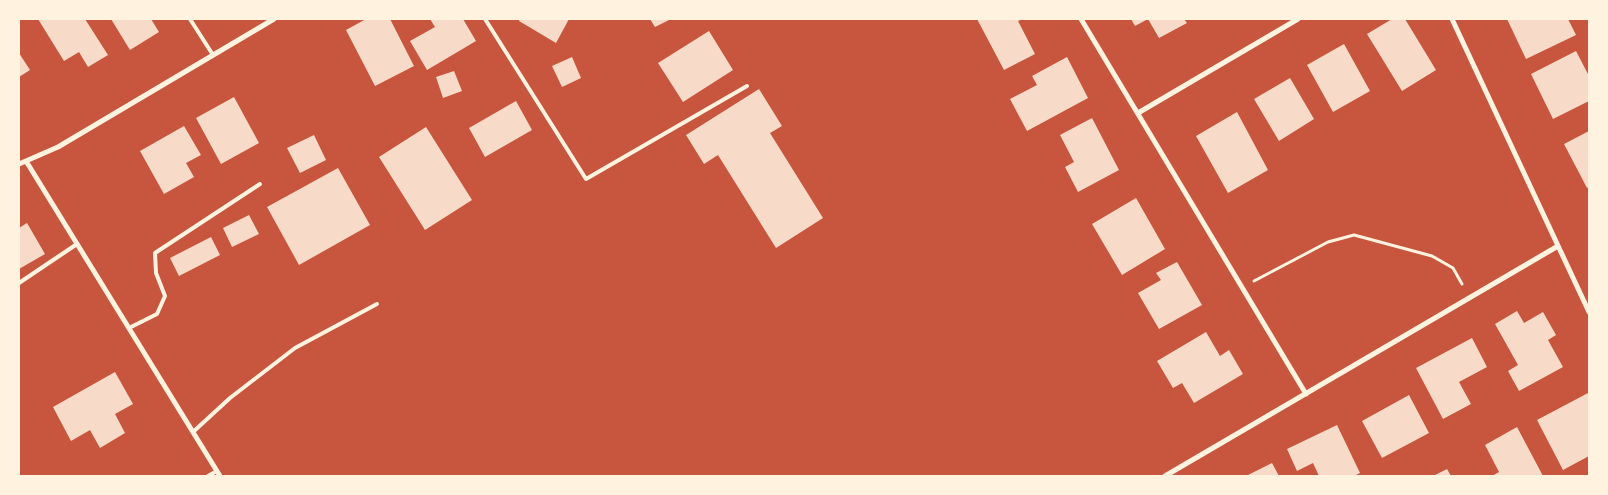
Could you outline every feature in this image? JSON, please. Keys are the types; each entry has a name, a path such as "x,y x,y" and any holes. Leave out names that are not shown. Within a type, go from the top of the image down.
{"street":[{"path":"19,164 58,147 274,19"},
{"path":"1081,19 1306,394"},
{"path":"1138,113 1298,19"},
{"path":"1452,19 1589,312"},
{"path":"26,161 218,474"},
{"path":"1165,476 1558,246"}],"lane":[{"path":"190,19 213,55"},
{"path":"485,19 586,179 747,86"},
{"path":"130,328 157,314 165,296 156,273 155,253 260,184"},
{"path":"19,283 77,244"},
{"path":"193,432 230,398 295,348 377,304"},
{"path":"208,476 218,474"}],"path":[{"path":"1242,287 1328,242 1354,235 1432,256 1453,268 1470,298"}],"building":[{"path":"38,19 85,19 108,55 88,67 79,52 64,61"},
{"path":"111,19 151,19 159,32 130,50"},
{"path":"366,19 390,19 414,66 375,86 346,30"},
{"path":"430,19 463,19 476,41 427,70 410,41 435,27"},
{"path":"520,19 569,19 556,43 519,21"},
{"path":"650,19 671,19 655,27"},
{"path":"977,19 1023,19 1018,21 1035,54 1004,70"},
{"path":"1131,19 1148,19 1135,26"},
{"path":"1148,19 1184,19 1187,23 1159,38"},
{"path":"1392,19 1405,19 1436,70 1402,91 1367,34"},
{"path":"1507,19 1568,19 1576,35 1526,59"},
{"path":"709,31 733,70 683,102 658,63"},
{"path":"1344,44 1370,91 1333,112 1307,65"},
{"path":"1576,51 1589,76 1589,101 1553,119 1531,74"},
{"path":"19,53 30,70 19,77"},
{"path":"572,57 581,78 562,87 552,66"},
{"path":"1067,57 1088,98 1027,131 1010,99 1037,85 1032,76"},
{"path":"454,71 462,91 443,98 436,77"},
{"path":"1290,78 1314,119 1279,141 1254,99"},
{"path":"759,89 782,126 770,133 823,218 776,248 718,155 704,164 686,135"},
{"path":"234,97 259,143 221,164 196,118"},
{"path":"516,101 532,130 485,157 469,128"},
{"path":"1237,112 1268,170 1228,193 1196,136"},
{"path":"1092,118 1119,170 1078,192 1065,167 1074,162 1060,135"},
{"path":"184,126 201,155 186,163 194,177 164,194 140,151"},
{"path":"426,127 472,200 425,230 379,157"},
{"path":"1589,131 1589,187 1587,188 1564,144"},
{"path":"314,135 326,160 300,173 287,148"},
{"path":"338,168 370,225 299,265 267,207"},
{"path":"1136,198 1165,249 1122,275 1092,224"},
{"path":"249,215 259,234 232,247 223,228"},
{"path":"27,223 45,254 19,269 19,228"},
{"path":"211,237 220,255 179,276 170,258"},
{"path":"1177,262 1202,305 1159,329 1138,293 1161,280 1156,273"},
{"path":"1517,311 1524,323 1543,312 1556,335 1548,340 1563,367 1519,391 1508,371 1518,365 1495,324"},
{"path":"1206,332 1220,356 1229,350 1243,374 1194,403 1182,383 1173,388 1157,361"},
{"path":"1472,338 1487,367 1459,382 1471,404 1443,419 1416,368"},
{"path":"115,372 133,404 115,414 125,433 100,448 90,430 71,441 53,407"},
{"path":"1588,393 1589,456 1563,470 1537,420"},
{"path":"1409,395 1429,433 1382,458 1362,421"},
{"path":"1337,425 1360,473 1354,476 1319,476 1313,463 1297,471 1287,449"},
{"path":"1517,427 1543,476 1492,476 1499,472 1485,445"},
{"path":"1272,463 1279,476 1246,476"},
{"path":"1447,469 1451,476 1433,476"}]}
